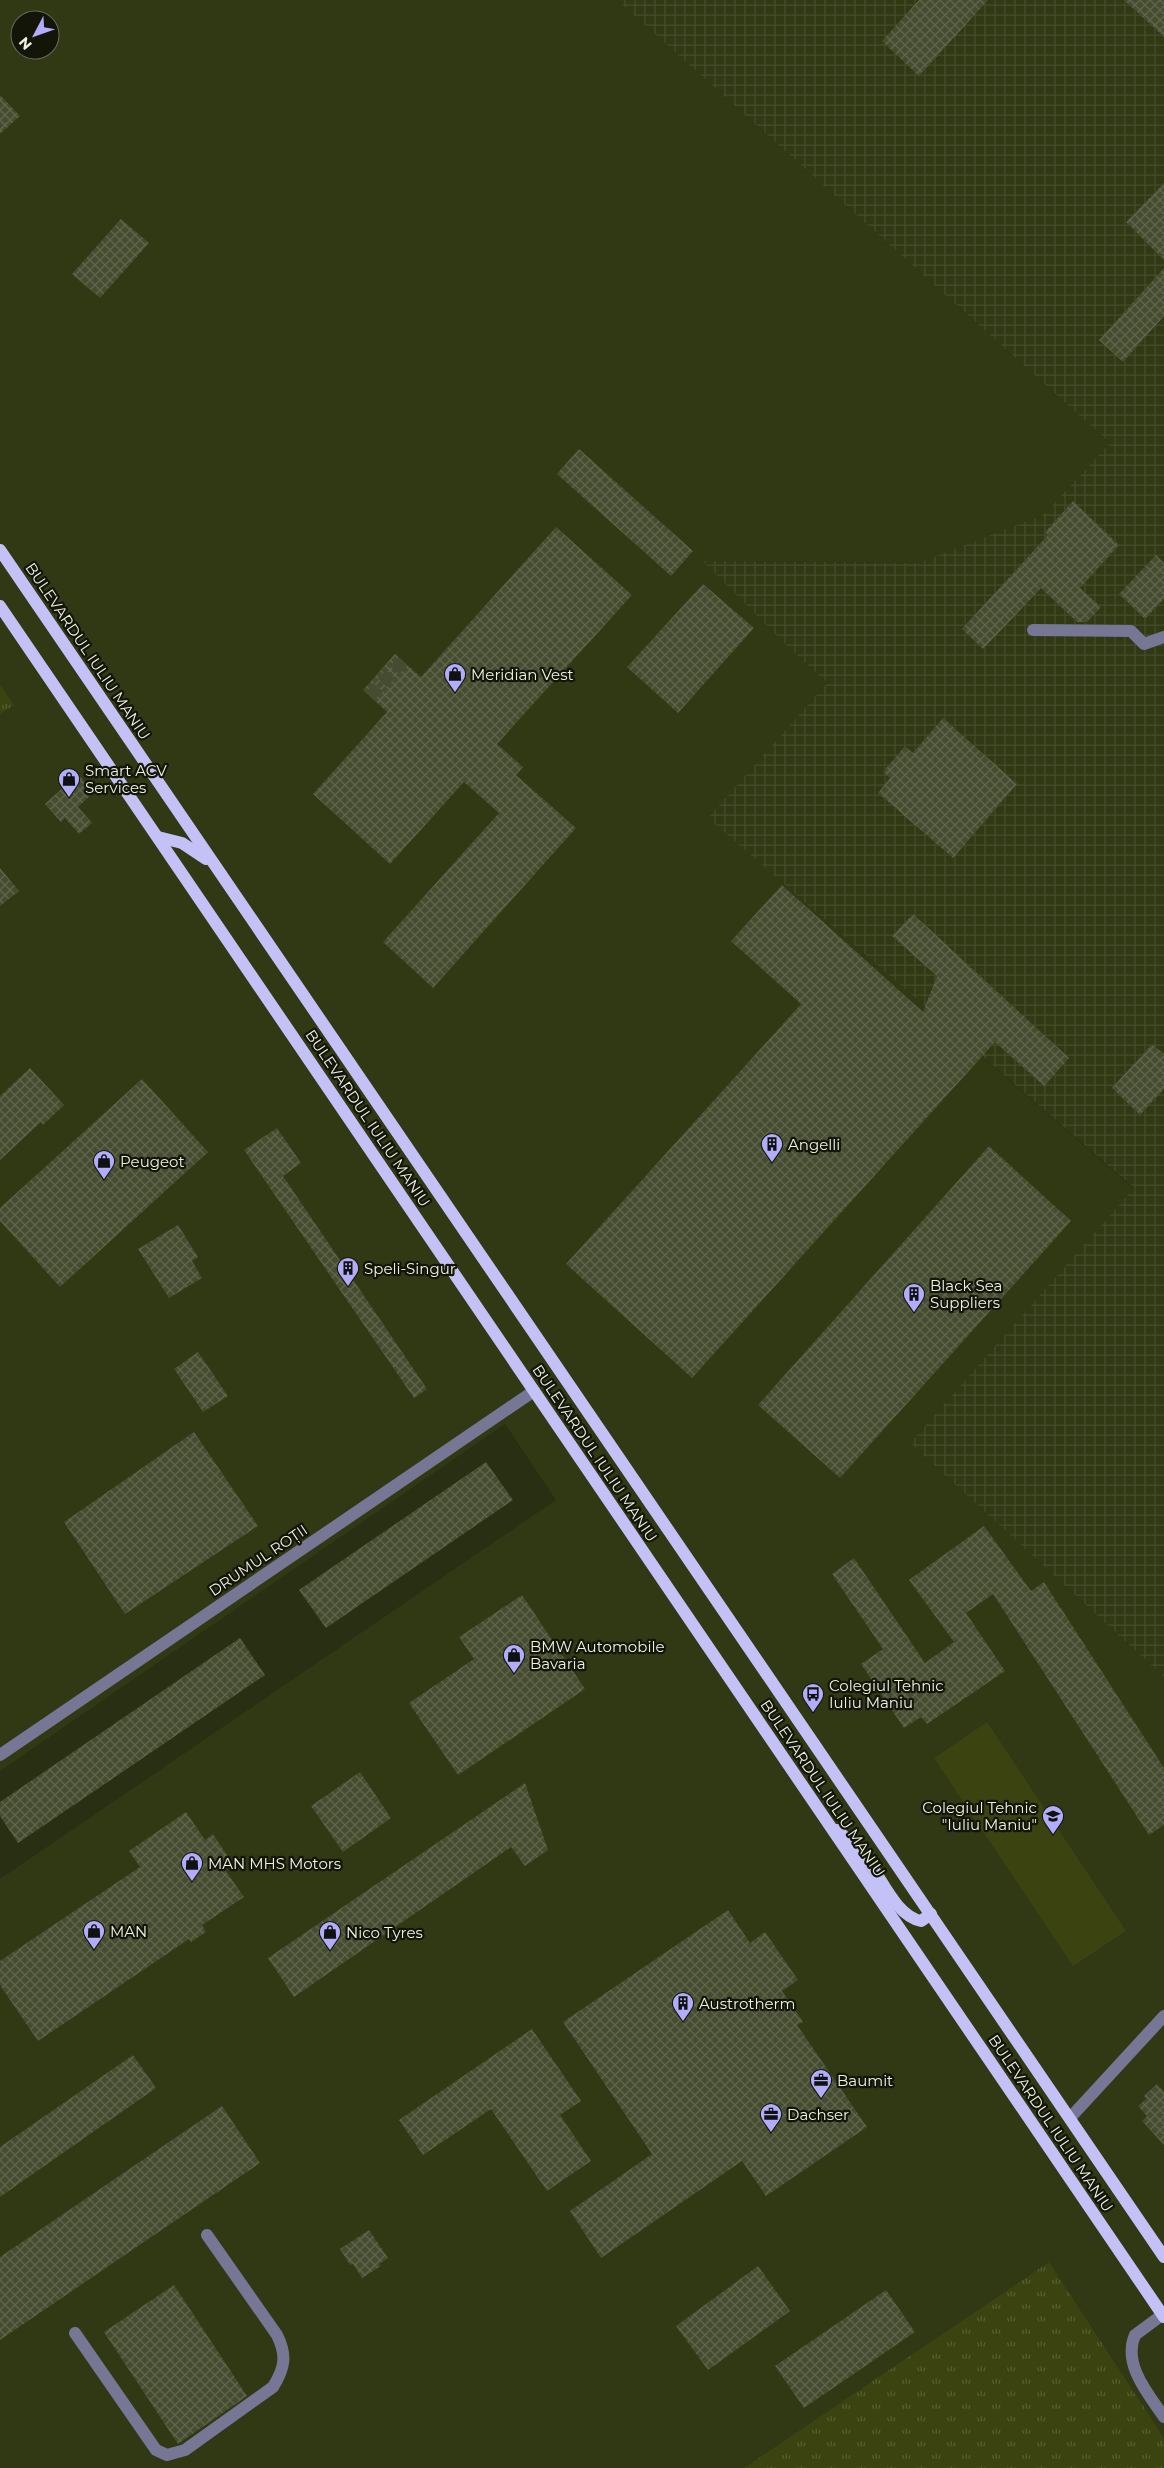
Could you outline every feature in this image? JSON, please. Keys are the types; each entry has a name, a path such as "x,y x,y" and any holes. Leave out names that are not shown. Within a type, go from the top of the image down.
{"main road":[{"name":"BULEVARDUL IULIU MANIU","path":"0,550 1164,2257"},
{"name":"BULEVARDUL IULIU MANIU","path":"0,606 1163,2316"},
{"path":"158,837 182,843 214,865"},
{"path":"826,1821 854,1844 897,1905 913,1919 921,1921 931,1914"}],"street":[{"path":"1033,630 1131,631 1144,644 1164,637"},
{"name":"DRUMUL ROȚII","path":"0,1755 534,1391"},
{"path":"1070,2118 1164,2016"},
{"path":"75,2333 156,2450 167,2456 185,2450 273,2387 282,2374 284,2361 283,2347 207,2235"},
{"path":"1163,2316 1135,2335 1131,2348 1134,2367 1139,2379 1164,2418"}],"shaded area":[{"path":"0,0 617,0 1110,443 1043,515 918,563 704,561 781,640 827,683 709,818 1134,1189 910,1443 1164,1677 1164,2438 1049,2262 744,2468 0,2468 0,1879 556,1500 505,1424 0,1771"},
{"path":"617,0 1164,0 1164,1677 910,1443 1134,1188 708,818 827,683 781,640 703,561 918,563 1043,515 1110,443"}],"green space":[{"path":"0,685 14,705 0,714"},
{"path":"987,1722 1126,1931 1073,1966 934,1758"},
{"path":"1049,2262 1164,2438 1164,2468 744,2468"}],"building":[{"path":"919,0 988,0 919,76 882,41"},
{"path":"1124,0 1164,0 1164,37"},
{"path":"0,95 20,116 0,134"},
{"path":"1164,183 1164,260 1126,222"},
{"path":"121,219 149,243 100,298 72,274"},
{"path":"1164,268 1164,316 1123,362 1099,340"},
{"path":"579,449 693,551 671,576 557,474"},
{"path":"1073,501 1119,545 1080,588 1101,607 1087,622 1077,622 1041,588 983,649 962,629 1048,535 1045,532"},
{"name":"Meridian Vest","path":"556,527 632,595 497,744 523,767 516,775 576,828 433,988 383,942 499,813 464,782 390,864 313,794 387,712 363,690 395,654 421,677"},
{"path":"1156,555 1164,563 1164,599 1145,619 1119,594"},
{"path":"703,584 754,628 678,713 627,667"},
{"path":"943,718 1017,784 953,858 878,793 890,778 883,772 905,746 913,753"},
{"name":"Smart ACV Services","path":"78,774 94,792 78,807 92,823 79,834 65,818 61,822 45,804"},
{"path":"0,868 19,891 0,906"},
{"name":"Angelli","path":"782,885 923,1012 937,976 892,936 913,914 1069,1058 1044,1086 995,1042 692,1378 566,1264 801,1004 731,941"},
{"path":"1152,1044 1164,1054 1164,1089 1140,1115 1112,1088"},
{"path":"30,1068 64,1105 43,1125 41,1122 0,1160 0,1096"},
{"name":"Peugeot","path":"142,1079 208,1152 60,1287 0,1221 0,1208"},
{"name":"Speli-Singur","path":"277,1128 301,1163 283,1176 427,1389 414,1398 244,1150"},
{"name":"Black Sea Suppliers","path":"989,1146 1071,1221 840,1478 758,1405"},
{"path":"178,1225 198,1257 192,1261 202,1278 169,1298 138,1249"},
{"path":"198,1352 228,1396 203,1412 174,1369"},
{"path":"194,1432 258,1526 125,1614 64,1522"},
{"path":"486,1462 513,1500 326,1628 299,1590"},
{"path":"984,1526 1031,1591 1044,1582 1164,1768 1164,1825 1149,1835 993,1594 966,1613 1005,1671 927,1724 921,1717 904,1728 861,1664 883,1649 832,1574 854,1558 925,1663 954,1642 909,1580"},
{"name":"BMW Automobile Bavaria","path":"522,1595 585,1689 458,1775 409,1703 474,1659 459,1637"},
{"path":"240,1638 265,1675 18,1843 0,1816 0,1802"},
{"path":"360,1772 391,1818 343,1852 311,1806"},
{"path":"525,1783 548,1850 525,1866 511,1847 294,1997 268,1958"},
{"name":"MAN","path":"186,1812 205,1840 213,1834 229,1858 221,1864 244,1897 202,1925 206,1932 191,1942 189,1939 38,2041 0,1985 0,1961 140,1867 129,1851"},
{"path":"728,1910 750,1943 765,1932 798,1980 782,1991 803,2022 797,2025 867,2127 766,2196 742,2161 601,2258 570,2211 652,2154 563,2022"},
{"path":"532,2029 581,2101 560,2115 591,2161 547,2191 491,2109 423,2155 399,2120"},
{"path":"133,2055 156,2088 0,2197 0,2147"},
{"path":"1157,2084 1164,2092 1164,2145 1142,2121 1147,2116 1138,2106 1146,2099 1144,2096"},
{"path":"222,2106 260,2163 0,2340 0,2257"},
{"path":"369,2230 388,2258 379,2264 381,2266 362,2278 353,2264 350,2265 340,2249"},
{"path":"758,2266 790,2311 708,2370 676,2326"},
{"path":"174,2285 247,2396 178,2444 104,2332"},
{"path":"886,2290 915,2332 804,2408 775,2366"}],"tunnel":[{"path":"370,696 403,661"}],"place":[{"name":"Meridian Vest","path":"455,693"},
{"name":"Smart ACV Services","path":"69,798"},
{"name":"Angelli","path":"772,1163"},
{"name":"Peugeot","path":"104,1180"},
{"name":"Speli-Singur","path":"348,1287"},
{"name":"Black Sea Suppliers","path":"914,1313"},
{"name":"BMW Automobile Bavaria","path":"514,1674"},
{"name":"Colegiul Tehnic Iuliu Maniu","path":"813,1713"},
{"name":"Colegiul Tehnic \"Iuliu Maniu\"","path":"1053,1835"},
{"name":"MAN MHS Motors","path":"192,1882"},
{"name":"MAN","path":"94,1950"},
{"name":"Nico Tyres","path":"330,1951"},
{"name":"Austrotherm","path":"683,2022"},
{"name":"Baumit","path":"821,2099"},
{"name":"Dachser","path":"771,2133"}]}
